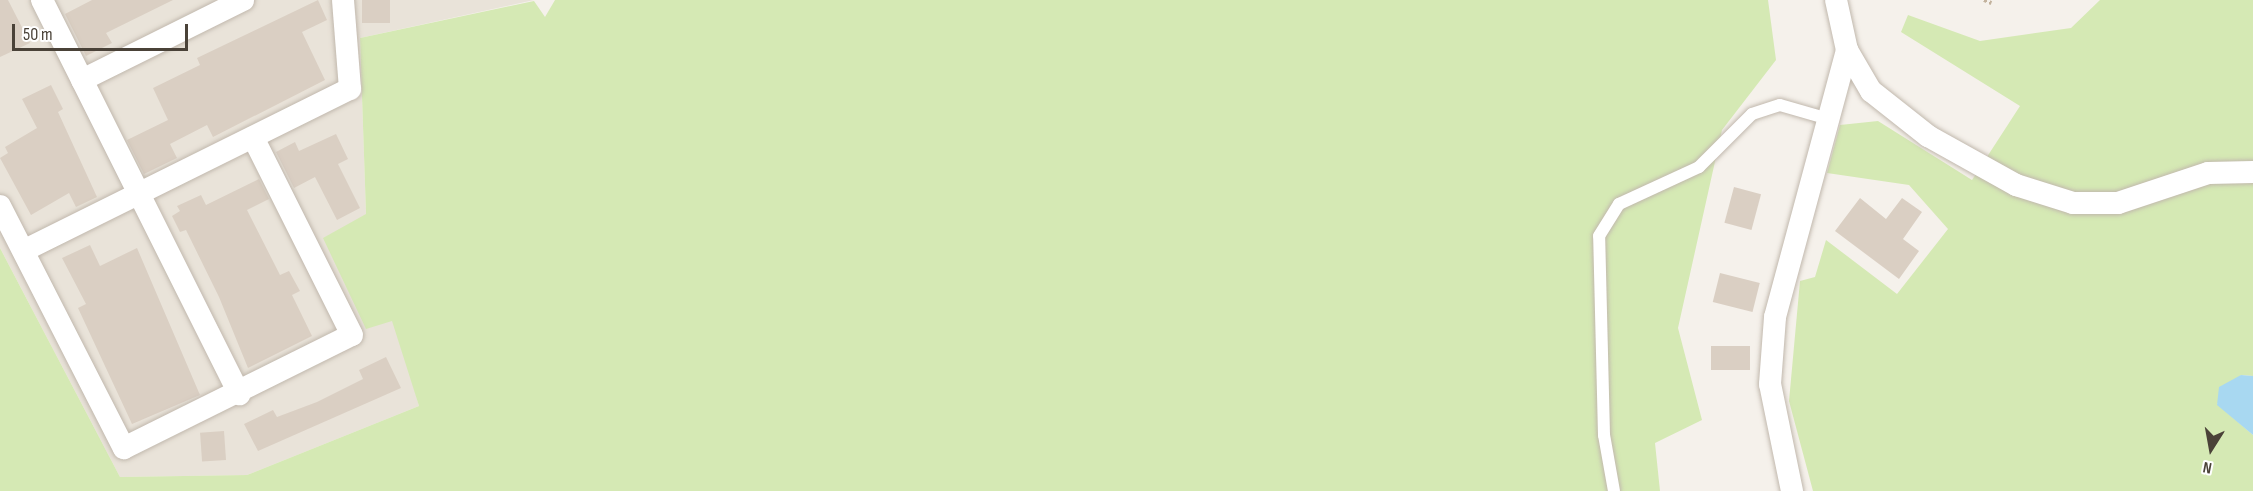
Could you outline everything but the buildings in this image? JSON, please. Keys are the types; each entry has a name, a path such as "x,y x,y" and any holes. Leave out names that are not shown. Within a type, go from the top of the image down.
{"street":[{"path":"42,0 238,393"},
{"path":"82,80 243,0"},
{"path":"25,250 350,89 343,0"},
{"path":"1836,0 1847,50 1871,91 1928,136 2016,185 2073,203 2118,202 2208,173 2253,172"},
{"path":"1792,491 1770,384 1775,317 1825,118 1847,50"},
{"path":"0,206 25,250 124,448 352,335 253,137"}],"lane":[{"path":"1614,491 1604,435 1599,236 1619,204 1699,167 1752,114 1780,105 1825,118"}],"path":[{"path":"1984,0 1991,3"}],"shaded area":[{"path":"0,0 534,0 360,38 366,214 419,406 247,475 120,477 0,248"}],"green space":[{"path":"555,0 1768,0 1776,60 1722,130 1678,328 1702,420 1655,443 1660,491 0,491 0,248 120,477 247,475 419,406 392,321 366,329 323,238 366,214 360,38 534,1 545,17"},
{"path":"2100,0 2253,0 2253,376 2241,375 2217,404 2253,435 2253,491 1813,491 1789,401 1800,281 1815,277 1826,240 1897,294 1948,229 1909,185 1827,173 1840,125 1878,121 1972,180 2020,106 1901,32 1908,15 1980,41 2071,28"}],"water":[{"path":"2241,375 2253,376 2253,435 2217,405 2219,387"}]}
